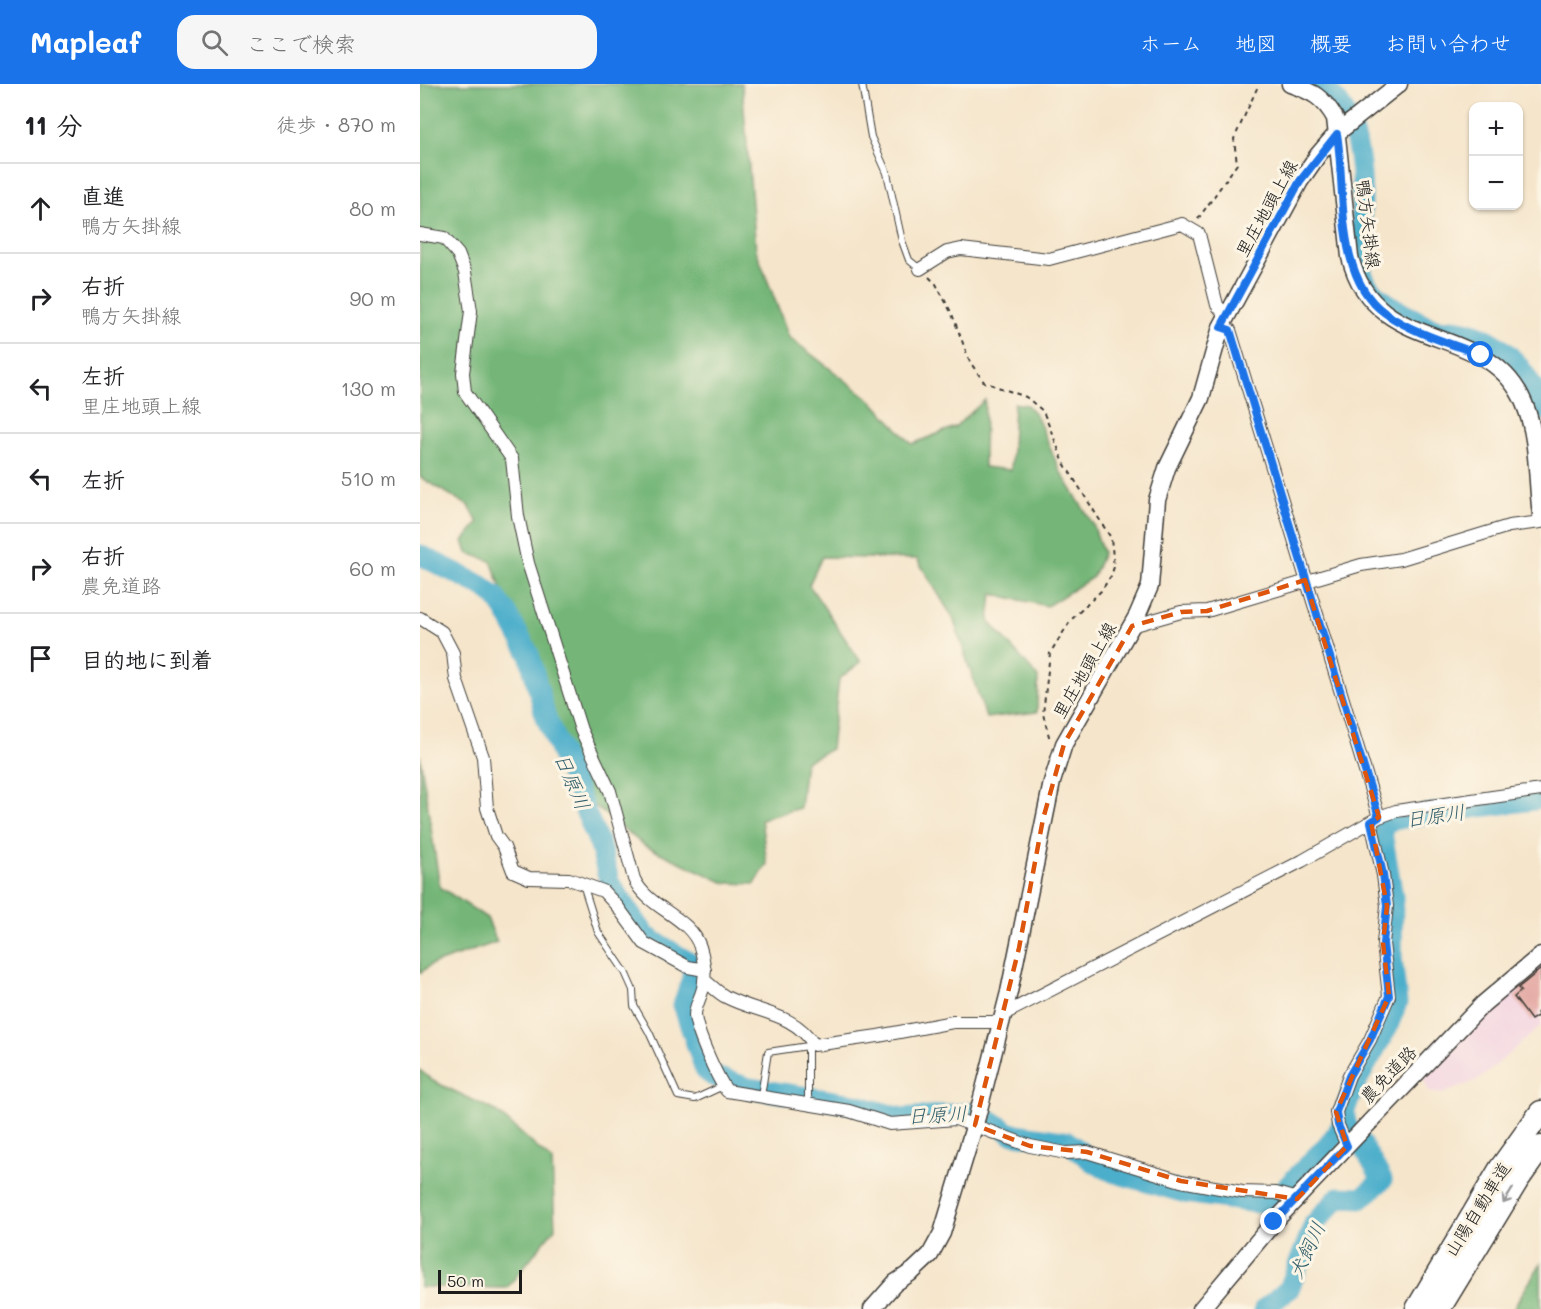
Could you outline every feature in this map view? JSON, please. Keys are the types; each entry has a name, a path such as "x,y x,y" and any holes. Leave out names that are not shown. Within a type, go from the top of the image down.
{"highway":[{"name":"山陽自動車道","path":"1417,1309 1500,1169 1541,1112"},
{"name":"山陽自動車道","path":"1439,1309 1517,1181 1541,1147"}],"main road":[{"name":"鴨方矢掛線","path":"1290,84 1325,101 1340,131 1347,233 1355,277 1371,302 1384,313 1417,330 1494,362 1507,376 1524,402 1533,433 1541,515"},
{"name":"里庄地頭上線","path":"872,1309 894,1283 913,1271 930,1255 942,1233 977,1117 1003,1018 1029,906 1043,819 1056,768 1064,744 1132,626 1150,586 1157,500 1167,468 1201,398 1224,322 1300,181 1340,131 1399,84"},
{"name":"農免道路","path":"1201,1309 1292,1198 1483,1004 1541,955"}],"street":[{"path":"920,269 947,252 961,249 1049,259 1171,225 1192,228 1199,234 1217,305 1230,330 1375,820 1386,895 1387,915 1383,943 1389,996 1370,1040 1349,1076 1336,1112 1338,1125 1350,1140"},
{"path":"420,234 444,238 458,254 465,272 471,311 463,373 465,392 512,459 518,516 528,562 581,730 610,791 634,879 648,897 693,932 700,948 695,1016 720,1080 727,1091 762,1092 809,1098 890,1124 977,1117 1030,1146 1074,1153 1087,1152 1181,1181 1242,1192 1276,1193 1292,1198"},
{"path":"1132,626 1180,612 1207,611 1305,580 1360,565 1401,559 1509,526 1541,522"},
{"path":"420,618 442,632 453,653 456,679 483,758 487,808 496,836 504,847 513,871 522,877 569,879 603,891 644,943 698,972 725,997 789,1020 808,1034 811,1046 953,1022 1003,1018 1302,861 1375,820 1396,811 1541,790"}],"lane":[{"path":"862,84 871,137 887,173 902,241 909,260 920,269"},
{"path":"583,884 598,932 625,972 633,990 634,1006 649,1032 678,1096 695,1099 720,1080"},
{"path":"762,1092 768,1052 811,1046 809,1098"}],"path":[{"path":"1192,228 1237,164 1234,139 1258,84"},
{"path":"920,269 936,284 952,314 970,362 984,382 1026,397 1043,411 1064,463 1111,538 1114,567 1111,576 1101,591 1071,620 1050,654 1043,714 1050,738 1050,760 1056,768"}],"highlighted area":[{"path":"1305,580 1379,817 1371,822 1387,906 1383,943 1389,996 1336,1112 1347,1146 1297,1199 1181,1181 1087,1152 1030,1146 975,1125 1019,948 1043,819 1064,744 1132,626 1181,612 1207,611"}],"shaded area":[{"path":"1541,963 1541,1026 1480,1079 1442,1094 1429,1092 1423,1077 1493,1003"}],"green space":[{"path":"420,84 742,84 756,250 789,337 872,401 912,444 955,427 985,400 984,467 1011,470 1014,403 1027,405 1036,415 1060,471 1093,524 1103,553 1093,577 1047,606 992,594 989,621 1038,677 1037,712 986,718 953,618 917,559 822,557 809,585 861,662 839,679 831,749 805,762 800,808 761,819 767,864 755,884 725,883 645,846 591,803 554,713 532,640 502,590 491,561 467,553 463,541 478,523 469,506 420,477"},
{"path":"420,755 440,887 487,918 497,942 431,965 420,973"},
{"path":"420,1070 433,1081 496,1111 552,1161 555,1228 507,1288 420,1287"},
{"path":"1541,1263 1541,1309 1513,1309"}],"building":[{"path":"1541,969 1541,1008 1537,1013 1539,1015 1531,1020 1514,997 1521,991 1518,988"}],"waterway":[{"path":"1318,84 1333,97 1345,113 1353,130 1361,170 1361,264 1364,278 1370,288 1389,305 1429,326 1439,330 1452,329 1469,332 1497,346 1520,367 1536,395 1541,410"},
{"name":"日原川","path":"420,555 482,586 495,596 505,610 529,654 545,715 600,846 610,884 646,936 690,963 693,975 683,1005 705,1070 713,1076 749,1088 853,1104 902,1118 978,1112 1010,1133 1068,1142 1093,1162 1115,1173 1185,1193 1257,1203 1274,1200 1331,1141 1345,1121 1345,1110 1354,1086 1387,1028 1397,1003 1392,957 1393,896 1382,833 1384,822 1425,814 1541,799"},
{"name":"犬飼川","path":"1264,1309 1289,1289 1314,1224 1339,1197 1362,1198 1382,1180 1361,1143 1349,1132 1346,1122"}],"route":[{"path":"1274,1222 1347,1146 1338,1125 1336,1112 1349,1076 1370,1040 1389,996 1383,943 1387,906 1383,874 1371,822 1379,817 1230,330 1221,327 1263,254 1300,181 1318,155 1337,134 1342,162 1350,257 1355,277 1362,289 1371,302 1401,323 1481,355"}]}
